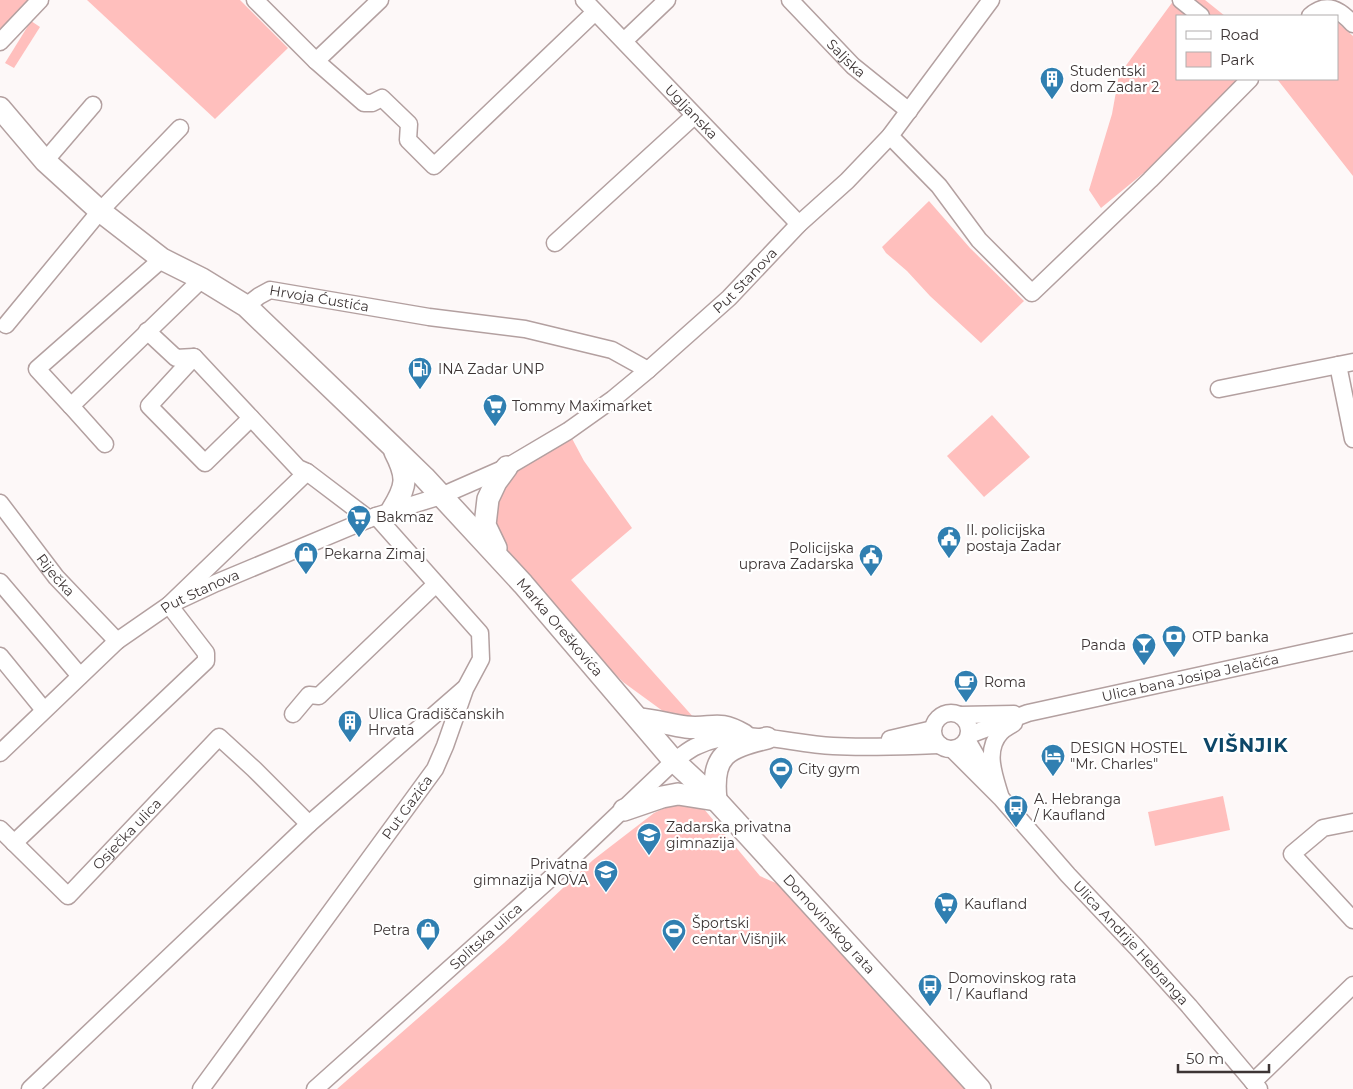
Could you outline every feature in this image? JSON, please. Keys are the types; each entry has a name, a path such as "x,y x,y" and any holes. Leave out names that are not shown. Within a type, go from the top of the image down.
{"main road":[{"path":"0,108 45,161 100,211 162,259 202,278 246,306 391,445 441,496"},
{"path":"379,515 401,496 404,480 403,468 391,445"},
{"path":"507,467 496,482 488,499 485,525 494,546 508,567"},
{"name":"Marka Oreškovića","path":"441,496 508,567 674,761"},
{"path":"639,719 688,727 718,725 733,728 744,735"},
{"path":"624,810 662,797 678,794 716,800 714,783 721,759 740,745 768,738"},
{"name":"Domovinskog rata","path":"674,761 716,800 980,1089"}],"street":[{"path":"0,42 40,0"},
{"path":"255,0 316,61 364,103 382,98 409,124 408,140 434,166 590,6"},
{"path":"316,61 380,0"},
{"path":"624,41 667,0"},
{"name":"Saljska","path":"790,0 853,66 909,111"},
{"name":"Put Stanova","path":"0,754 117,641 168,605 379,515 441,496 507,467 596,411 648,370 729,298 799,224 847,181 890,136 991,0"},
{"path":"1182,0 1200,15"},
{"name":"Ugljanska","path":"590,6 799,224"},
{"path":"1311,15 1316,11 1327,8 1336,10 1353,24"},
{"path":"890,136 939,186 979,240 1032,293 1150,180 1249,80"},
{"path":"45,161 93,105"},
{"path":"555,244 694,116"},
{"path":"6,325 100,211 180,128"},
{"path":"105,444 37,369 162,259"},
{"path":"71,406 202,278"},
{"name":"Hrvoja Ćustića","path":"246,306 270,290 525,330 612,350 648,370"},
{"path":"147,331 176,358 194,357"},
{"path":"194,357 149,406 205,463 251,418"},
{"name":"Put Gazića","path":"194,357 298,468 379,515 436,584 480,633 481,658 465,689 445,746 434,769 201,1089"},
{"path":"1219,389 1346,364 1353,439"},
{"path":"14,844 206,660 206,653 168,605 307,472"},
{"name":"Riječka","path":"0,503 56,577 117,641"},
{"path":"0,582 80,676"},
{"path":"293,714 309,696 320,696 436,584"},
{"name":"Ulica bana Josipa Jelačića","path":"968,738 1028,714 1353,642"},
{"path":"0,656 44,710"},
{"path":"30,1089 309,824 465,689"},
{"path":"674,761 695,746 711,740 744,735 832,746 958,748 968,738 967,723 960,715 954,713 943,715 933,729 936,741 946,747"},
{"path":"1000,798 991,764 992,747 1001,732 1028,714"},
{"name":"Ulica bana Josipa Jelačića","path":"960,715 1028,714"},
{"path":"859,746 933,729"},
{"name":"Osječka ulica","path":"0,829 68,896 219,737 309,824"},
{"name":"Ulica Andrije Hebranga","path":"968,738 1000,798"},
{"name":"Ulica Andrije Hebranga","path":"946,747 1000,798 1068,875 1118,926 1189,1006 1256,1086"},
{"name":"Splitska ulica","path":"315,1089 517,909 674,761"},
{"path":"1353,822 1323,828 1292,854 1353,920"},
{"path":"1256,1086 1353,985"}],"green space":[{"path":"0,0 30,0 0,31"},
{"path":"87,0 240,0 288,48 215,119"},
{"path":"1174,0 1205,0 1224,15 1176,15 1176,80 1237,80 1146,171 1101,208 1089,190 1112,114 1119,75"},
{"path":"31,21 40,27 14,68 5,63"},
{"path":"1338,23 1353,36 1353,176 1278,80 1338,80"},
{"path":"929,201 970,248 1024,301 981,343 930,296 882,247"},
{"path":"992,415 1030,457 984,497 947,456"},
{"path":"568,431 584,461 632,528 571,580 695,719 671,717 623,682 508,567 480,515 530,454"},
{"path":"1223,796 1230,830 1155,846 1148,812"},
{"name":"Športski centar Višnjik","path":"681,803 704,809 760,876 801,894 980,1089 337,1089 504,943 593,860 654,813"}],"place":[{"name":"Studentski dom Zadar 2","path":"1052,100"},
{"name":"INA Zadar UNP","path":"420,390"},
{"name":"Tommy Maximarket","path":"495,427"},
{"name":"Bakmaz","path":"359,538"},
{"name":"II. policijska postaja Zadar","path":"949,559"},
{"name":"Pekarna Zimaj","path":"306,575"},
{"name":"Policijska uprava Zadarska","path":"871,577"},
{"name":"OTP banka","path":"1174,658"},
{"name":"Panda","path":"1144,666"},
{"name":"Roma","path":"966,703"},
{"name":"Ulica Gradiščanskih Hrvata","path":"350,743"},
{"name":"DESIGN HOSTEL \"Mr. Charles\"","path":"1053,777"},
{"name":"City gym","path":"781,790"},
{"name":"A. Hebranga / Kaufland","path":"1016,828"},
{"name":"Zadarska privatna gimnazija","path":"649,856"},
{"name":"Privatna gimnazija NOVA","path":"606,893"},
{"name":"Kaufland","path":"946,925"},
{"name":"Petra","path":"428,951"},
{"name":"Športski centar Višnjik","path":"674,952"},
{"name":"Domovinskog rata 1 / Kaufland","path":"930,1007"}],"district":[{"name":"VIŠNJIK","path":"1246,745"}]}
